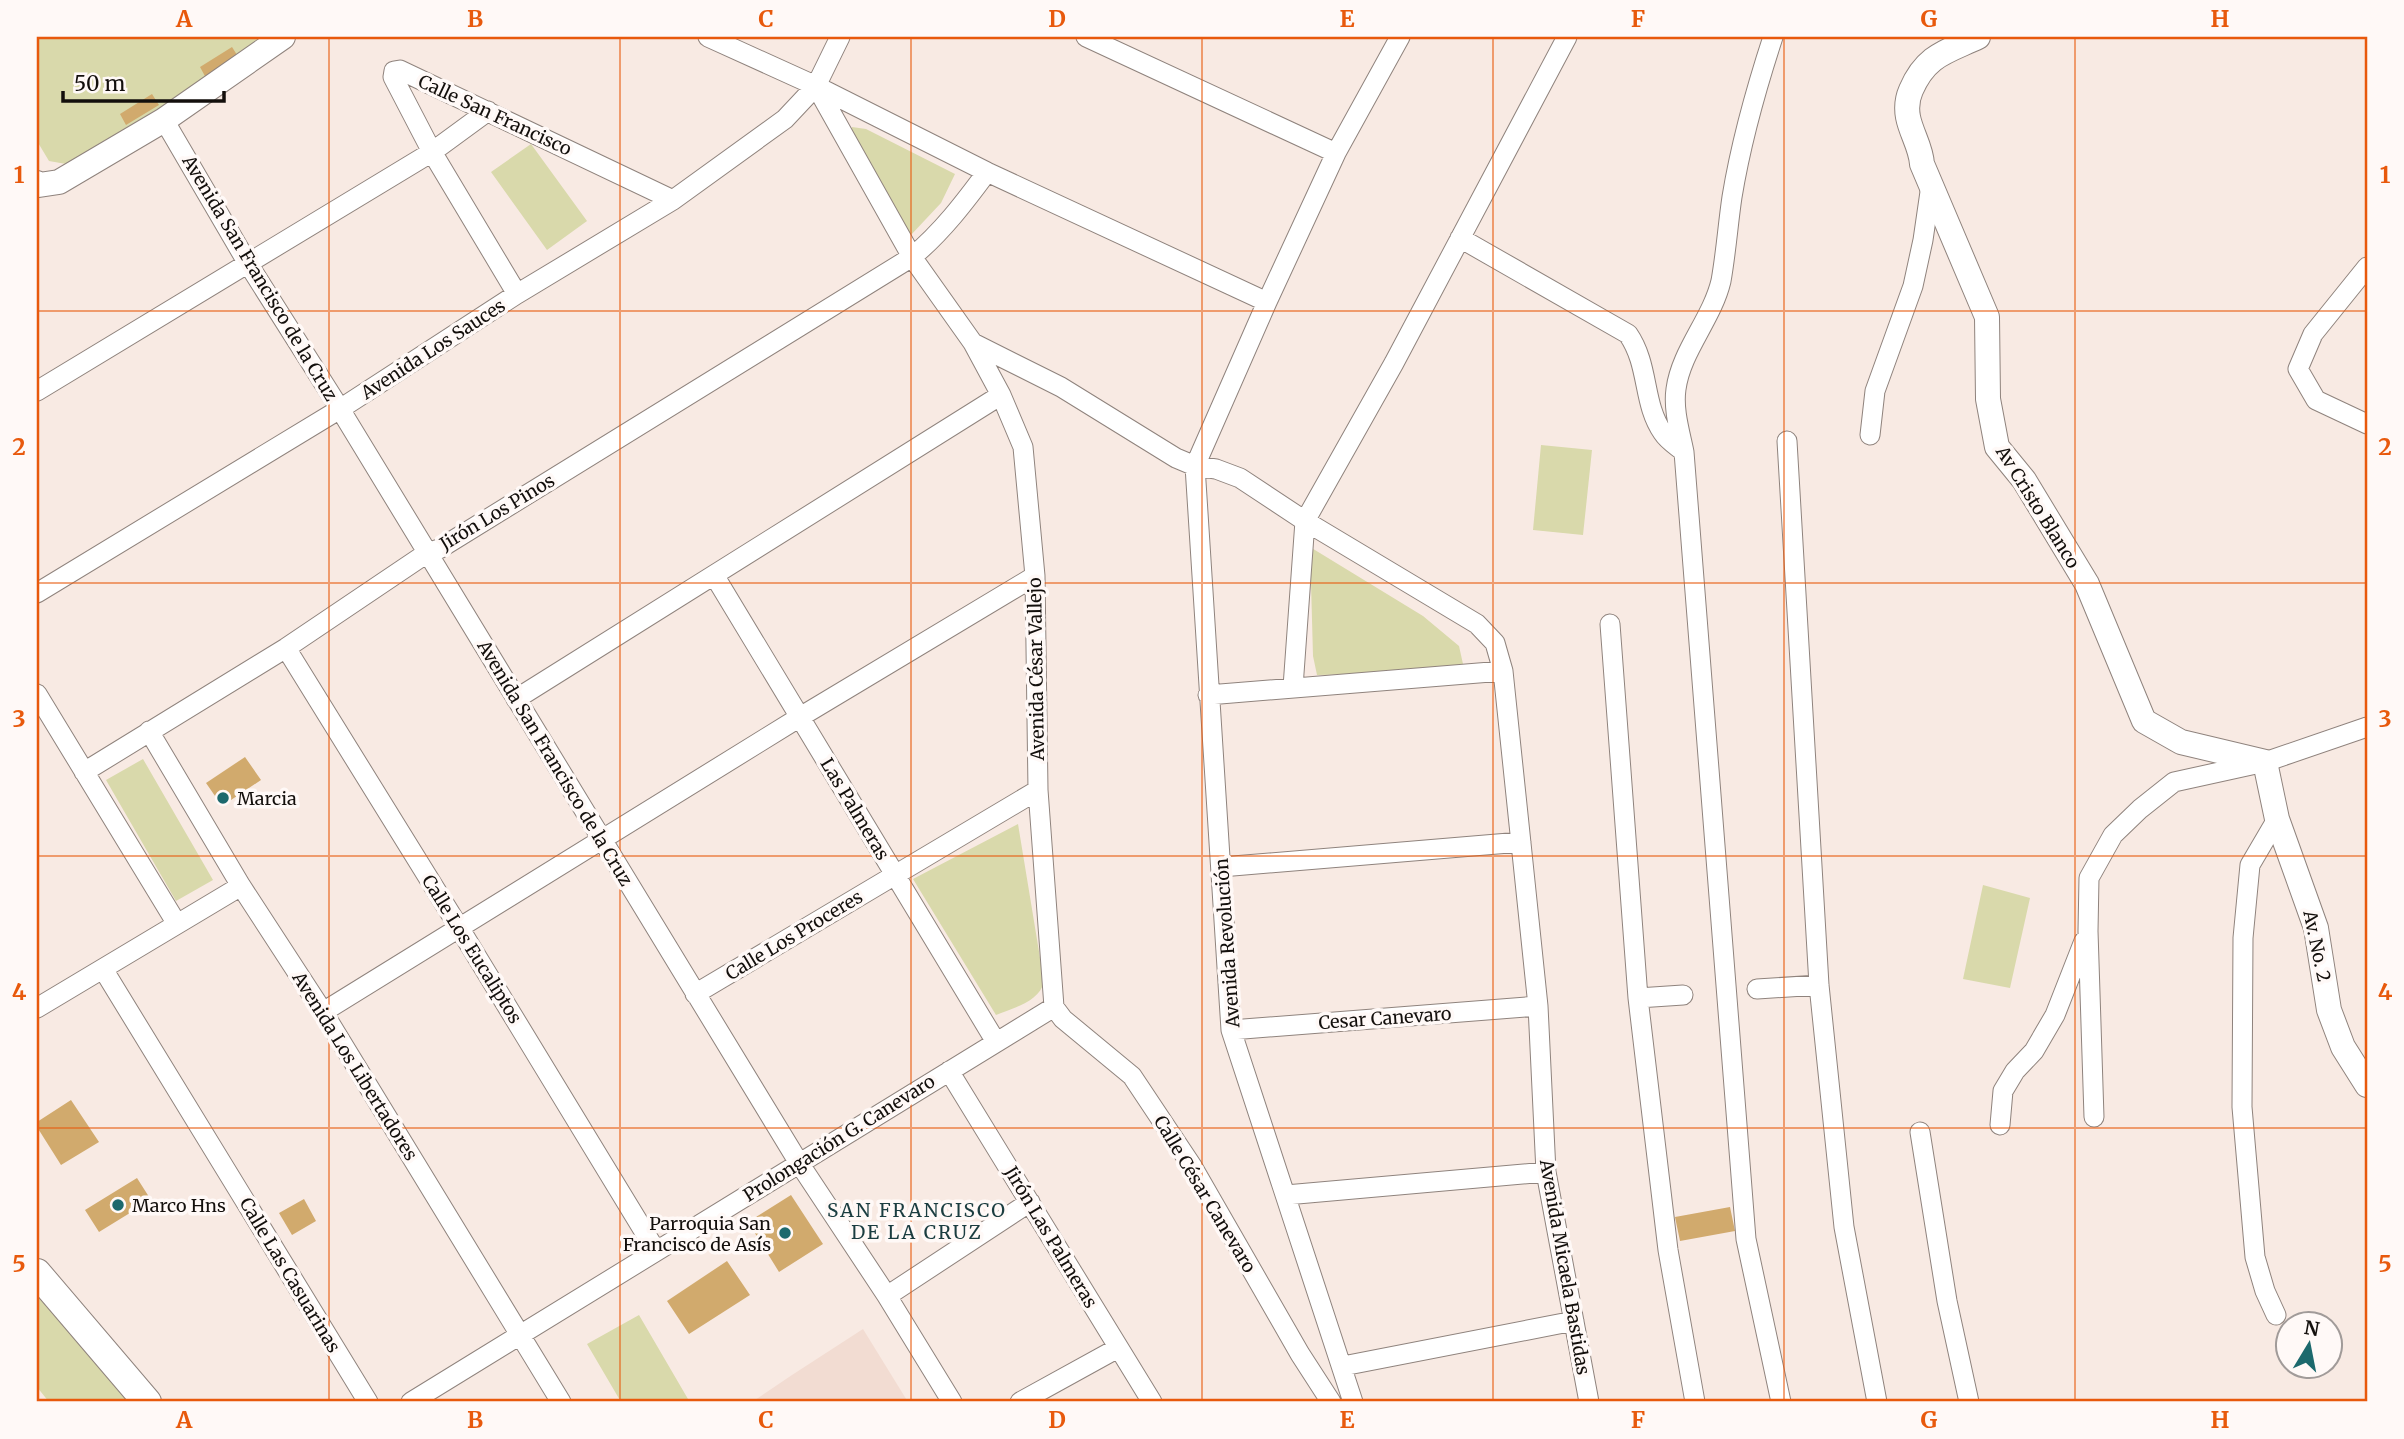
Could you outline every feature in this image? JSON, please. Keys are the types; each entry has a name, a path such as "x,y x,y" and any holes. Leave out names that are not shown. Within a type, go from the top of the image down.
{"main road":[{"path":"37,1273 147,1402"}],"street":[{"path":"38,185 59,182 164,120 284,37"},
{"path":"708,37 816,86 987,172 1266,302"},
{"name":"Avenida Los Sauces","path":"37,593 340,410 517,294 673,200 785,119 816,86 840,37"},
{"path":"1086,37 1336,153"},
{"path":"1195,466 1266,302 1336,153 1400,37"},
{"path":"1293,687 1306,521 1567,37"},
{"path":"1773,37 1750,112 1732,195 1720,282 1714,301 1681,371 1676,388 1676,409 1684,452 1746,1239 1781,1402"},
{"name":"Av Cristo Blanco","path":"1978,37 1930,60 1906,102 1908,118 1927,174 1987,317 1989,399 1997,447 2024,480 2088,584 2144,721 2182,742 2264,762"},
{"name":"Calle San Francisco","path":"517,294 432,152 393,77 394,71 400,70 673,200"},
{"name":"Avenida César Vallejo","path":"816,86 912,257 973,343 1001,395 1023,447 1035,576 1038,790 1054,1007"},
{"path":"37,391 432,152 488,111"},
{"name":"Avenida San Francisco de la Cruz","path":"164,120 247,262 799,1163 887,1296 951,1402"},
{"name":"Jirón Los Pinos","path":"84,772 286,648 427,553 451,541 912,257 933,240 987,172"},
{"path":"1870,435 1875,391 1913,286 1923,240 1927,174"},
{"path":"1460,239 1628,334 1639,350 1652,412 1664,435 1684,452"},
{"path":"2367,267 2313,334 2298,369 2316,400 2367,424"},
{"name":"Avenida Micaela Bastidas","path":"973,343 1060,387 1176,458 1195,466 1216,468 1240,478 1306,521 1478,624 1495,643 1503,671 1538,1006 1546,1172 1589,1402"},
{"path":"516,699 1001,395"},
{"path":"1787,441 1819,985 1845,1230 1877,1402"},
{"name":"Avenida Revolución","path":"1195,466 1231,1030 1353,1402"},
{"name":"Las Palmeras","path":"714,575 996,1042"},
{"path":"323,1012 800,717 1035,576"},
{"path":"1610,624 1638,998 1668,1250 1695,1402"},
{"name":"Calle Los Eucaliptos","path":"286,648 656,1251"},
{"path":"1208,695 1503,671"},
{"path":"37,694 177,924"},
{"path":"2094,1117 2089,878 2113,835 2174,782 2264,762 2367,727"},
{"name":"Avenida Los Libertadores","path":"149,731 561,1402"},
{"name":"Av. No. 2","path":"2264,762 2277,819 2316,928 2329,1010 2343,1047 2367,1085"},
{"name":"Calle Los Proceres","path":"695,993 1038,790"},
{"path":"2274,1311 2255,1257 2242,1107 2243,938 2250,865 2277,819"},
{"path":"1221,867 1490,842 1521,842"},
{"path":"39,1002 103,969 242,886"},
{"path":"2000,1125 2003,1091 2015,1071 2034,1051 2055,1015 2088,930"},
{"name":"Calle Las Casuarinas","path":"103,969 368,1402"},
{"path":"1757,989 1819,985"},
{"path":"1638,998 1683,995"},
{"name":"Cesar Canevaro","path":"1231,1030 1538,1006"},
{"name":"Prolongación G. Canevaro","path":"411,1402 1054,1007"},
{"name":"Calle César Canevaro","path":"1054,1007 1063,1019 1132,1076 1192,1166 1326,1397"},
{"name":"Jirón Las Palmeras","path":"949,1071 1152,1402"},
{"path":"1920,1132 1947,1301 1969,1402"},
{"path":"1286,1195 1546,1172"},
{"path":"887,1296 1030,1202"},
{"path":"1343,1366 1574,1321"},
{"path":"1020,1402 1118,1348"}],"shaded area":[{"path":"863,1329 908,1402 752,1402 792,1375"}],"green space":[{"path":"37,37 266,37 231,65 66,164 49,161 37,141"},
{"path":"852,127 866,129 955,174 941,203 910,236 851,135"},
{"path":"531,144 587,221 547,250 491,172"},
{"path":"1541,445 1592,450 1583,535 1533,530"},
{"path":"1310,547 1423,616 1459,646 1463,664 1459,672 1317,675 1313,656"},
{"path":"143,759 213,880 176,901 106,780"},
{"path":"1018,824 1044,982 1037,995 996,1015 913,879"},
{"path":"1983,885 2030,898 2010,988 1963,979"},
{"path":"37,1288 133,1402 49,1402 37,1387"},
{"path":"639,1315 688,1399 681,1402 621,1402 587,1344"}],"building":[{"path":"232,47 239,58 206,78 200,67"},
{"path":"152,94 159,105 126,125 120,114"},
{"path":"245,757 261,780 222,806 206,783"},
{"path":"71,1100 99,1142 61,1165 37,1127 37,1122"},
{"name":"Marco Hns","path":"137,1178 151,1200 99,1232 85,1210"},
{"name":"Parroquia San Francisco de Asís","path":"791,1195 823,1244 779,1272 748,1222"},
{"path":"304,1199 316,1221 292,1235 279,1213"},
{"path":"1730,1207 1735,1231 1680,1241 1675,1217"},
{"path":"727,1261 750,1295 689,1334 667,1301"}],"place":[{"name":"Marcia","path":"223,798"},
{"name":"Marco Hns","path":"118,1205"},
{"name":"Parroquia San Francisco de Asís","path":"785,1233"}],"district":[{"name":"SAN FRANCISCO DE LA CRUZ","path":"917,1221"}]}
